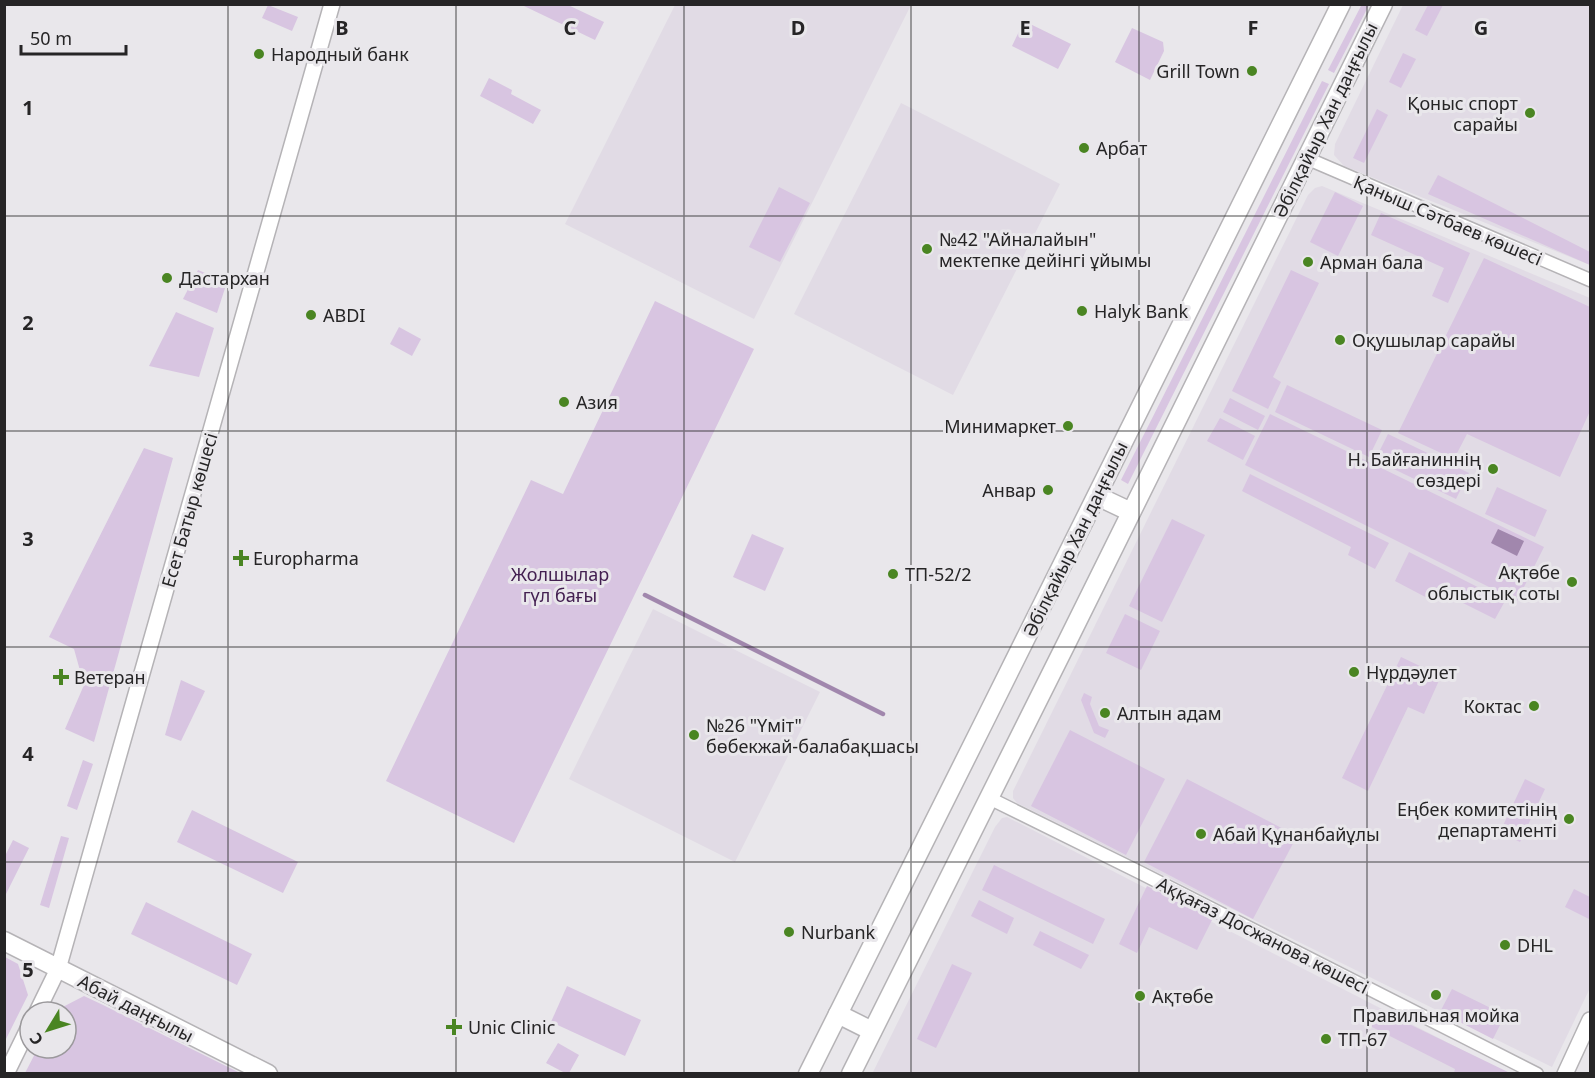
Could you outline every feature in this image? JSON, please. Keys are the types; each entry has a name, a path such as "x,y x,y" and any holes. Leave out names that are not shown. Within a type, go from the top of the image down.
{"main road":[{"name":"Әбілқайыр Хан даңғылы","path":"808,1074 1341,4"},
{"name":"Әбілқайыр Хан даңғылы","path":"851,1074 1383,4"},
{"path":"1097,496 1131,512"},
{"name":"Абай даңғылы","path":"4,941 267,1074"},
{"path":"838,1014 872,1031"}],"street":[{"name":"Есет Батыр көшесі","path":"43,1000 58,969 332,4"},
{"name":"Қаныш Сәтбаев көшесі","path":"1306,158 1590,280"},
{"name":"Аққағаз Досжанова көшесі","path":"989,798 1152,878 1537,1074"},
{"path":"1565,1074 1590,1020"},
{"path":"6,1074 18,1050"}],"shaded area":[{"path":"675,5 911,5 754,319 565,224"},
{"path":"1403,5 1590,5 1590,265 1344,166 1334,155 1335,144"},
{"name":"№42 \"Айналайын\" мектепке дейінгі ұйымы","path":"901,103 1060,184 953,395 794,314"},
{"path":"1322,186 1590,298 1590,988 1552,1067 1017,803 1013,798 1013,791 1308,195 1315,188"},
{"path":"1498,529 1524,541 1517,556 1491,543"},
{"name":"№26 \"Үміт\" бөбекжай-балабақшасы","path":"653,609 820,692 735,862 569,779"},
{"path":"1007,817 1507,1073 872,1074 995,827 1002,818"}],"green space":[{"path":"1362,4 1369,5 1334,73 1328,70"},
{"path":"268,5 298,17 292,31 262,18"},
{"path":"524,5 568,5 604,22 595,40"},
{"path":"1428,5 1443,5 1427,36 1415,30"},
{"path":"1024,21 1071,44 1058,69 1012,46"},
{"path":"1132,28 1163,42 1164,51 1150,80 1115,62"},
{"path":"1403,53 1416,59 1401,88 1389,82"},
{"path":"489,78 512,90 511,94 541,110 533,124 480,96"},
{"path":"1322,81 1329,84 1128,484 1121,480"},
{"path":"1377,109 1388,115 1364,163 1353,158"},
{"path":"1438,175 1590,252 1590,265 1428,194"},
{"path":"779,187 810,203 780,262 749,247"},
{"path":"1335,192 1363,206 1338,256 1310,242"},
{"path":"1381,213 1470,253 1448,303 1432,296 1444,268 1371,235"},
{"path":"1484,258 1590,307 1590,411 1560,477 1467,434 1454,459 1398,433"},
{"path":"198,270 227,282 217,313 183,299"},
{"path":"1291,270 1319,283 1273,377 1281,382 1268,409 1232,391"},
{"name":"Жолшылар гүл бағы","path":"655,301 754,349 514,843 386,781 531,480 563,494"},
{"path":"176,312 214,328 199,377 149,366"},
{"path":"399,327 421,339 412,356 390,344"},
{"path":"1287,385 1382,430 1369,457 1275,412"},
{"path":"1230,398 1265,416 1258,430 1223,412"},
{"path":"1270,414 1544,547 1517,601 1245,465"},
{"path":"1220,418 1255,436 1243,460 1207,441"},
{"path":"1388,434 1469,473 1456,499 1375,460"},
{"path":"144,448 173,458 94,742 65,729 84,685 74,649 49,637"},
{"path":"1250,474 1389,543 1375,569 1348,555 1351,547 1242,491"},
{"path":"1497,487 1547,510 1535,537 1485,514"},
{"path":"1172,519 1205,535 1162,622 1129,606"},
{"path":"752,534 784,548 765,591 733,577"},
{"path":"1409,552 1505,601 1495,619 1439,591 1433,601 1395,581"},
{"path":"1125,614 1160,631 1141,670 1106,653"},
{"path":"1401,657 1441,676 1424,714 1408,707 1368,791 1342,778"},
{"path":"181,680 205,691 181,741 165,735"},
{"path":"1084,693 1092,697 1090,704 1099,726 1109,730 1105,738 1094,733 1081,700"},
{"path":"1070,730 1165,779 1126,855 1031,806"},
{"path":"83,760 93,764 77,810 67,806"},
{"path":"1187,779 1297,836 1253,919 1144,862"},
{"path":"1525,779 1545,789 1520,842 1500,832"},
{"path":"192,810 298,862 283,893 177,842"},
{"path":"61,836 69,838 49,908 40,905"},
{"path":"13,840 29,848 5,896 5,856"},
{"path":"994,865 1105,919 1093,944 982,890"},
{"path":"1147,886 1213,918 1197,950 1149,927 1137,953 1119,944"},
{"path":"1574,889 1590,897 1589,919 1565,907"},
{"path":"979,900 1014,918 1007,934 971,916"},
{"path":"146,902 252,954 237,985 131,934"},
{"path":"1040,931 1089,955 1081,969 1033,945"},
{"path":"5,957 18,964 28,995 26,1000 18,1000 18,1015 5,1041"},
{"path":"952,964 972,973 936,1048 917,1039"},
{"path":"567,986 641,1020 625,1056 551,1022"},
{"path":"1452,989 1505,1015 1493,1039 1440,1012"},
{"path":"84,996 240,1073 25,1073 32,1060 78,1060 76,1000"},
{"path":"1378,1009 1510,1073 1454,1073 1455,1069 1370,1026"},
{"path":"558,1043 579,1055 569,1073 546,1063"}],"waterway":[{"path":"645,595 883,714"}],"place":[{"name":"Народный банк","path":"259,54"},
{"name":"Grill Town","path":"1252,71"},
{"name":"Қоныс спорт сарайы","path":"1530,113"},
{"name":"Арбат","path":"1084,148"},
{"name":"№42 \"Айналайын\" мектепке дейінгі ұйымы","path":"927,249"},
{"name":"Арман бала","path":"1308,262"},
{"name":"Дастархан","path":"167,278"},
{"name":"Halyk Bank","path":"1082,311"},
{"name":"ABDI","path":"311,315"},
{"name":"Оқушылар сарайы","path":"1340,340"},
{"name":"Азия","path":"564,402"},
{"name":"Минимаркет","path":"1068,426"},
{"name":"Н. Байғаниннің сөздері","path":"1493,469"},
{"name":"Анвар","path":"1048,490"},
{"name":"Europharma","path":"241,558"},
{"name":"ТП-52/2","path":"893,574"},
{"name":"Ақтөбе облыстық соты","path":"1572,582"},
{"name":"Нұрдәулет","path":"1354,672"},
{"name":"Ветеран","path":"61,677"},
{"name":"Коктас","path":"1534,706"},
{"name":"Алтын адам","path":"1105,713"},
{"name":"№26 \"Үміт\" бөбекжай-балабақшасы","path":"694,735"},
{"name":"Еңбек комитетінің департаменті","path":"1569,819"},
{"name":"Абай Құнанбайұлы","path":"1201,834"},
{"name":"Nurbank","path":"789,932"},
{"name":"DHL","path":"1505,945"},
{"name":"Правильная мойка","path":"1436,995"},
{"name":"Ақтөбе","path":"1140,996"},
{"name":"Unic Clinic","path":"454,1027"},
{"name":"ТП-67","path":"1326,1039"}]}
